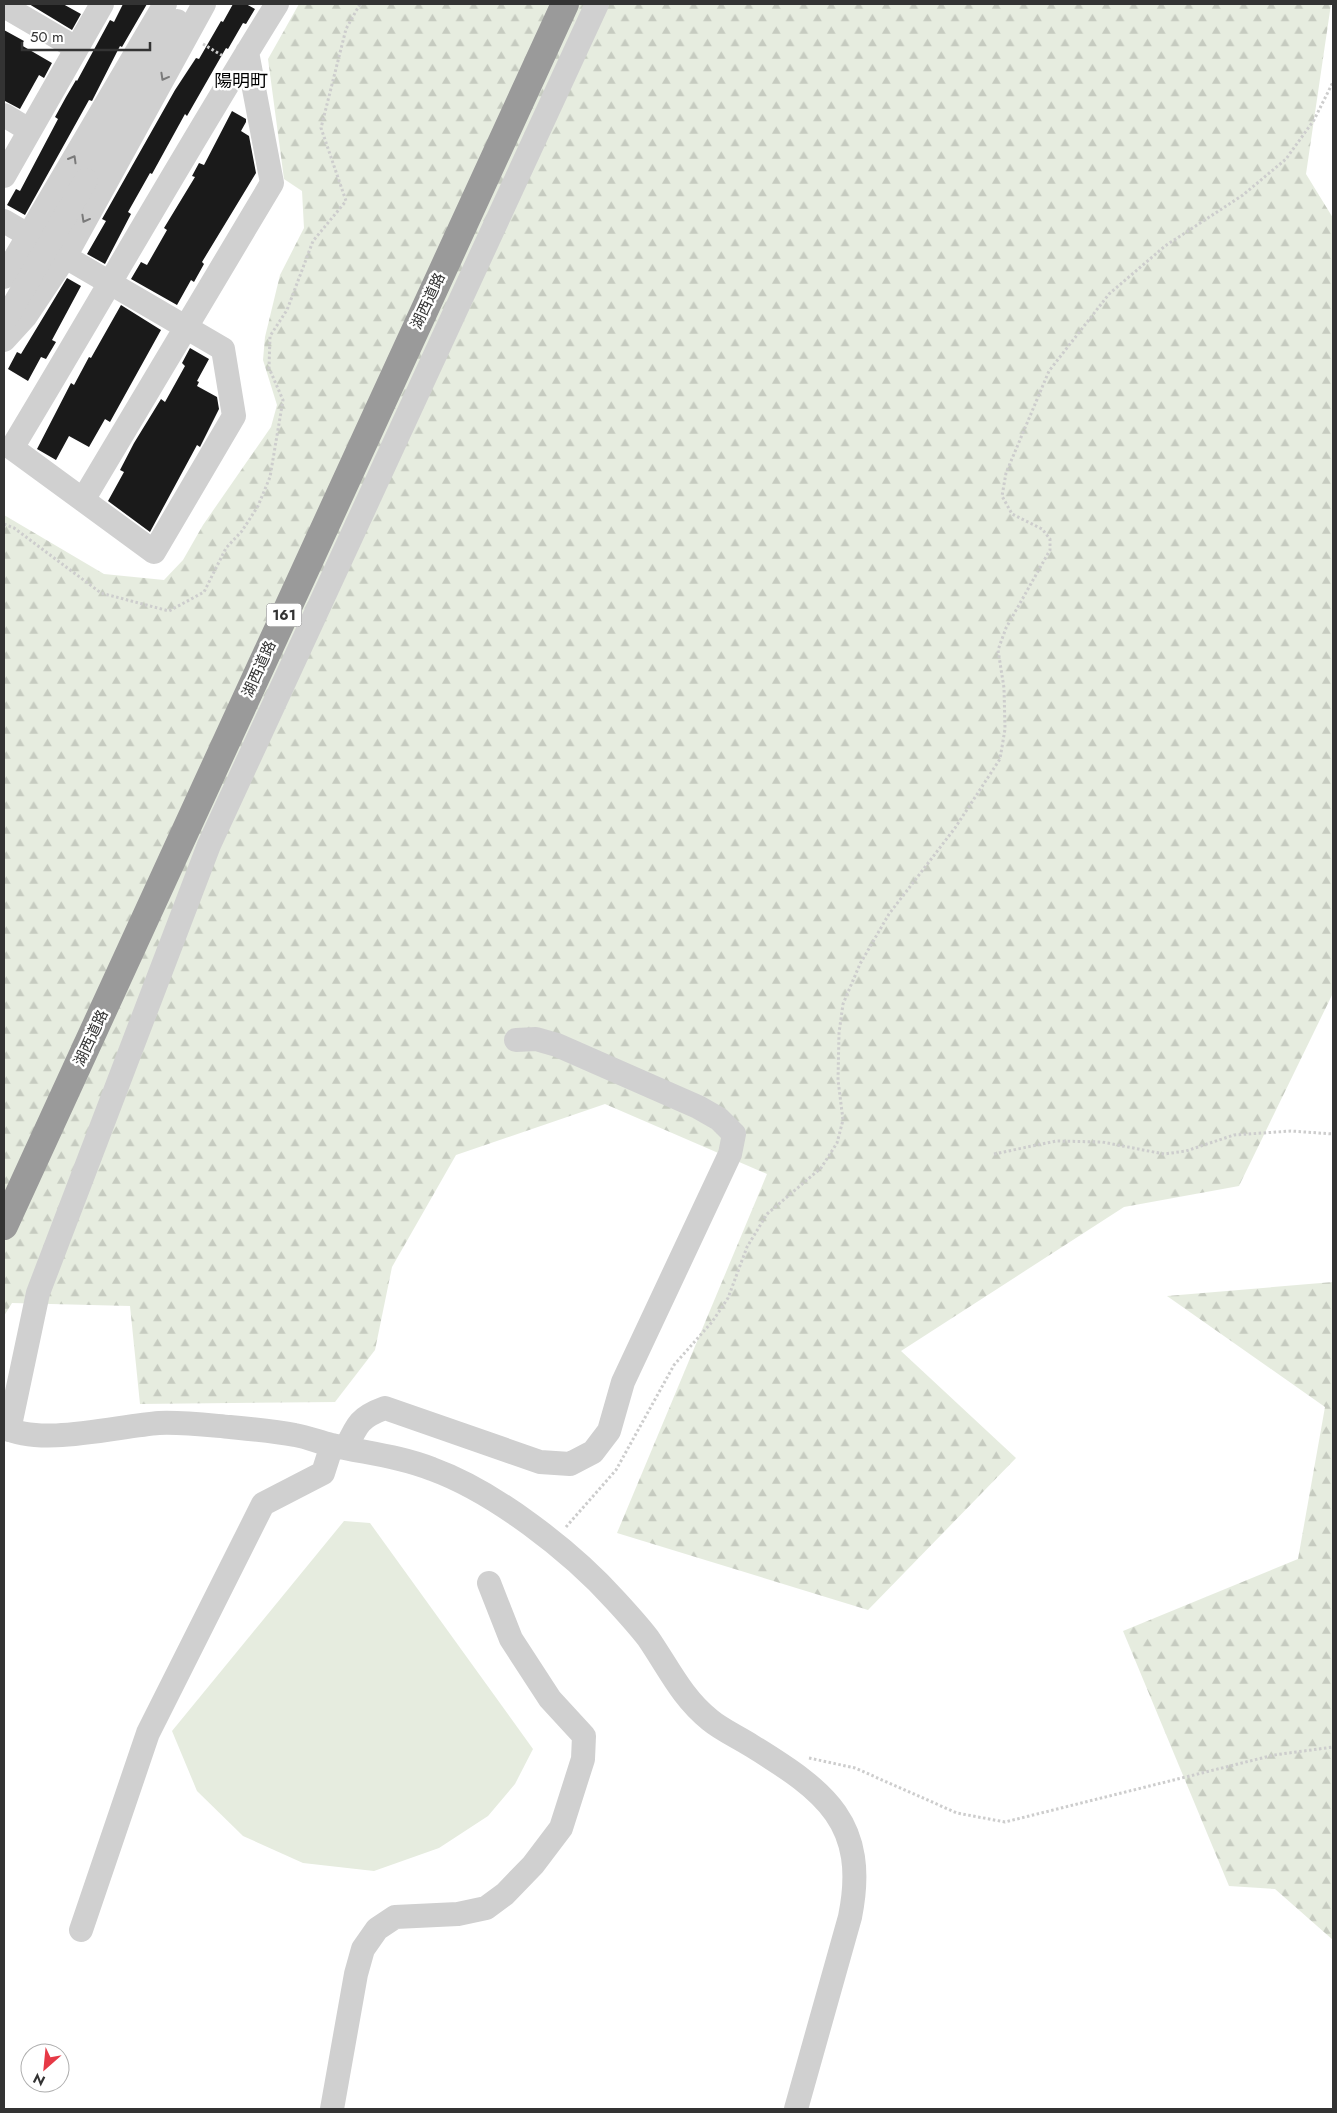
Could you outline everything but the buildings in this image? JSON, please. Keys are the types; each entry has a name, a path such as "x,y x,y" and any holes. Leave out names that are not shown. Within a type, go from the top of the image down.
{"highway":[{"name":"湖西道路","path":"4,1182 545,4"},
{"name":"湖西道路","path":"4,1226 565,4"}],"street":[{"path":"4,176 102,4"},
{"path":"4,277 165,4"},
{"path":"4,322 186,4"},
{"path":"4,340 25,317 65,257 204,4"},
{"path":"4,221 28,236 65,257 111,284 186,327 223,349 234,416 154,552 12,448 111,284 243,59 277,4"},
{"path":"597,4 209,845 38,1293 6,1428 35,1436 162,1423 230,1427 296,1435 386,1455 432,1469 477,1491 536,1529 614,1599 647,1637 682,1692 710,1720 800,1777 834,1810 849,1835 856,1889 850,1917 796,2109"},
{"path":"4,6 76,48"},
{"path":"83,500 272,183 243,59"},
{"path":"4,115 29,130"},
{"path":"81,1930 148,1732 263,1504 323,1473 339,1446 357,1424 368,1414 385,1408 540,1462 570,1464 592,1452 608,1431 623,1382 730,1154 734,1134 719,1119 698,1108 557,1045 536,1039 516,1040"},
{"path":"332,2109 356,1974 364,1949 377,1929 394,1917 458,1914 486,1908 505,1894 534,1865 561,1828 584,1759 584,1736 550,1699 511,1639 489,1583"}],"path":[{"path":"188,35 243,59"},
{"path":"566,1527 616,1470 674,1365 712,1322 728,1298 747,1247 767,1214 820,1168 837,1143 843,1120 838,1080 839,1033 843,1004 860,964 889,914 955,828 1000,759 1005,729 1004,688 998,650 1006,628 1050,550 1050,539 1042,529 1012,514 1002,496 1006,473 1049,371 1109,294 1165,246 1243,195 1286,159 1314,120 1333,82"},
{"path":"994,1154 1056,1141 1102,1142 1164,1154 1186,1151 1234,1135 1290,1132 1333,1134"},
{"path":"800,1756 855,1768 957,1813 1005,1822 1274,1755 1333,1747"}],"green space":[{"path":"299,4 1331,4 1306,174 1333,218 1333,993 1239,1186 1124,1207 901,1351 1016,1458 868,1610 617,1533 767,1174 605,1104 456,1155 392,1267 375,1350 335,1402 140,1404 130,1306 12,1303 4,1316 4,515 104,574 164,580 183,560 203,525 271,427 277,405 263,360 265,337 280,275 304,228 302,191 284,179 268,59"},
{"path":"1333,1282 1333,1940 1275,1889 1229,1886 1123,1631 1298,1559 1325,1407 1167,1296"},
{"path":"344,1521 370,1523 533,1749 515,1784 488,1816 439,1848 374,1871 303,1863 243,1836 197,1791 172,1731"}],"district":[{"name":"陽明町","path":"241,81"}]}
